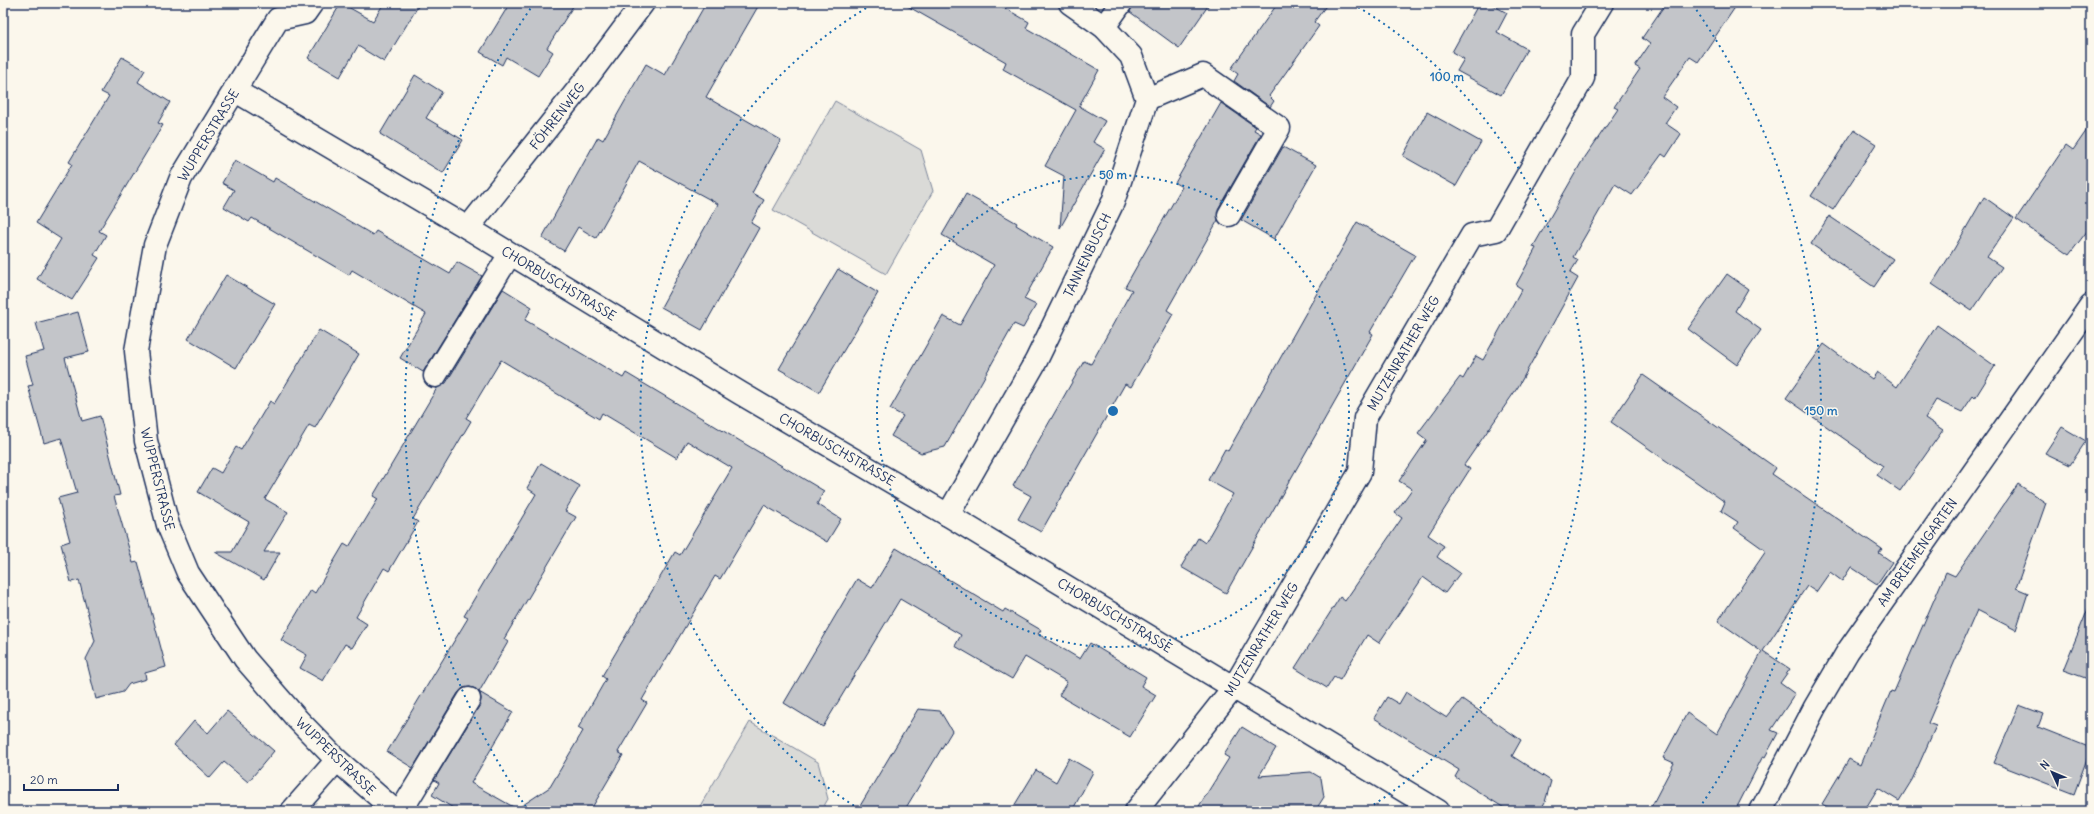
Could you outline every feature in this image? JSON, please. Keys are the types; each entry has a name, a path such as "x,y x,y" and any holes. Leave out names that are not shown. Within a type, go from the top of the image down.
{"street":[{"name":"WUPPERSTRASSE","path":"312,3 305,14 278,18 181,178 154,245 136,351 146,441 168,525 188,572 246,659 298,720 337,760 395,811"},
{"name":"FÖHRENWEG","path":"468,228 587,78 643,3"},
{"path":"1070,3 1104,27 1132,56 1147,99 1203,75 1279,128 1229,215"},
{"path":"1104,27 1121,3"},
{"name":"MUTZENRATHER WEG","path":"1136,811 1234,687 1360,472 1366,418 1472,235 1496,230 1583,78 1583,34 1602,3"},
{"name":"CHORBUSCHSTRASSE","path":"234,90 468,228 740,393 948,515 1438,811"},
{"name":"TANNENBUSCH","path":"948,515 1036,361 1113,202 1147,99"},
{"path":"436,376 510,254"},
{"name":"AM BRIEMENGARTEN","path":"1761,811 1815,707 1848,651 2091,305"},
{"path":"401,811 469,698"},
{"path":"292,811 337,760"}],"shaded area":[{"path":"835,101 921,150 933,191 886,274 773,210"},
{"path":"750,722 818,762 828,799 821,811 697,811"}],"building":[{"path":"341,3 373,21 384,3 420,3 384,62 358,46 340,77 308,58"},
{"path":"510,3 575,3 547,48 553,52 538,76 506,57 502,65 480,52"},
{"path":"706,3 760,3 706,97 781,140 752,193 764,200 751,223 759,228 702,330 661,307 718,204 639,161 596,238 578,227 564,251 542,238 598,137 603,140 646,64 665,75"},
{"path":"902,3 996,3 1029,22 1026,28 1099,70 1079,106 1105,121 1093,142 1105,149 1060,228 1064,176 1045,166 1076,110 1003,69 1006,62"},
{"path":"1133,3 1210,3 1179,48 1130,12"},
{"path":"1278,3 1328,3 1314,22 1319,26 1269,96 1274,101 1270,107 1234,81 1238,74 1231,69"},
{"path":"1479,3 1489,3 1507,13 1497,32 1527,49 1501,95 1457,71 1464,59 1452,52"},
{"path":"1666,3 1738,3 1698,62 1690,57 1662,97 1676,107 1665,123 1681,134 1666,157 1662,154 1632,195 1615,184 1573,257 1578,260 1570,273 1578,278 1518,387 1464,465 1470,469 1428,535 1444,546 1437,557 1460,573 1445,593 1423,577 1379,643 1367,635 1340,680 1334,677 1327,688 1295,668 1340,597 1345,601 1402,518 1395,513 1412,489 1399,481 1427,440 1418,433 1460,377 1463,379 1476,356 1483,360 1522,289 1516,285 1536,248 1533,247 1581,163 1618,109 1614,107 1640,69 1635,66 1650,44 1642,38"},
{"path":"122,57 145,70 138,82 170,102 158,123 163,125 99,231 106,235 94,255 99,258 72,300 37,279 61,239 36,223 72,164 69,162 109,96 101,92"},
{"path":"415,75 442,92 426,118 463,140 443,173 380,134"},
{"path":"1221,103 1256,127 1254,130 1261,134 1218,209 1218,220 1167,310 1173,314 1131,387 1125,384 1041,532 1018,519 1031,496 1013,486 1084,361 1091,364 1132,290 1125,287 1182,187 1175,183"},
{"path":"1427,112 1481,142 1456,186 1403,156"},
{"path":"2091,124 2091,226 2069,255 2016,219 2066,145 2073,150"},
{"path":"1854,130 1876,144 1833,210 1811,196"},
{"path":"1283,147 1316,165 1274,239 1241,220"},
{"path":"235,160 273,182 275,178 373,235 376,231 450,274 457,262 482,276 423,372 400,358 426,314 352,270 349,275 252,218 249,222 224,207 234,190 222,183"},
{"path":"966,194 1017,223 1016,225 1053,247 1024,299 1036,305 1023,328 1014,324 945,447 921,453 891,436 903,416 890,409 943,316 960,325 994,265 942,235"},
{"path":"1984,197 2014,218 1987,257 2002,267 1972,311 1932,284"},
{"path":"1829,216 1893,259 1874,287 1811,244"},
{"path":"1357,222 1415,255 1370,332 1373,334 1226,593 1181,567 1198,538 1205,543 1233,494 1208,480 1225,449 1228,451"},
{"path":"838,269 878,293 819,392 779,369"},
{"path":"1727,274 1748,289 1735,311 1761,330 1737,365 1688,329"},
{"path":"226,275 275,304 236,368 188,339"},
{"path":"503,289 532,307 525,320 623,378 626,373 824,491 817,504 841,519 827,542 764,505 720,579 715,576 642,700 647,703 618,752 623,755 590,811 458,811 432,795 439,783 434,780 480,705 481,699 479,692 513,712 471,783 517,809 550,787 583,731 578,728 606,679 602,676 675,552 680,555 732,468 687,441 677,458 602,413 599,419 501,360 466,418 471,421 413,519 418,522 389,571 384,568 356,617 367,624 352,648 345,644 323,681 300,668 307,655 281,640 311,590 315,593 344,544 349,547 378,499 373,496 437,388 446,383"},
{"path":"78,312 89,352 65,358 82,421 100,416 120,495 114,496 133,563 138,562 166,667 145,673 146,679 129,684 123,692 96,699 86,659 95,641 79,580 71,582 61,544 70,541 58,498 77,493 61,438 44,443 28,386 33,385 25,356 44,351 36,323"},
{"path":"1937,325 1995,366 1975,398 1973,396 1962,412 1936,400 1925,418 1943,430 1900,491 1877,475 1883,466 1786,398 1824,344 1872,379 1877,372 1897,387"},
{"path":"319,330 359,354 315,428 309,425 265,499 288,512 264,552 280,552 264,580 215,552 232,552 249,522 198,492 212,468 221,473 236,447 241,450 270,401 274,404"},
{"path":"1643,375 1776,468 1772,474 1882,549 1879,553 1892,562 1877,584 1851,567 1842,581 1830,572 1816,592 1807,586 1763,651 1790,669 1780,683 1795,694 1771,730 1778,733 1765,757 1763,756 1735,811 1649,811 1674,763 1663,758 1687,713 1717,734 1762,652 1718,621 1766,551 1734,528 1738,522 1721,511 1725,502 1611,422"},
{"path":"2062,427 2086,441 2070,465 2045,453"},
{"path":"541,463 580,486 565,511 576,517 504,639 508,642 479,692 470,687 463,688 458,693 413,768 387,752 468,618 464,616 536,494 527,488"},
{"path":"2018,484 2046,503 2016,588 2028,593 2016,630 1977,610 1928,723 1936,726 1912,780 1899,801 1878,788 1864,811 1835,811 1822,804 1849,759 1860,765 1891,691 1894,692 1946,572 1955,576"},
{"path":"896,548 1003,612 1005,609 1041,630 1038,634 1080,659 1090,643 1146,677 1141,686 1156,695 1130,737 1059,695 1067,682 1025,657 1012,679 955,646 961,635 900,599 823,727 784,703 857,579 872,588"},
{"path":"2091,604 2091,680 2063,670"},
{"path":"1406,692 1447,718 1462,699 1521,740 1512,756 1551,781 1545,802 1540,811 1509,811 1455,777 1459,770 1374,718 1387,697 1399,704"},
{"path":"2019,705 2043,714 2038,727 2091,748 2074,794 1994,763"},
{"path":"918,709 940,711 952,731 904,811 857,811"},
{"path":"227,711 274,751 248,782 224,762 210,778 174,745 194,721 208,733"},
{"path":"1242,727 1276,748 1259,776 1311,772 1321,778 1324,797 1315,811 1196,811 1229,758 1224,755"},
{"path":"1069,758 1093,772 1072,811 1011,811 1036,770 1056,782"}]}
